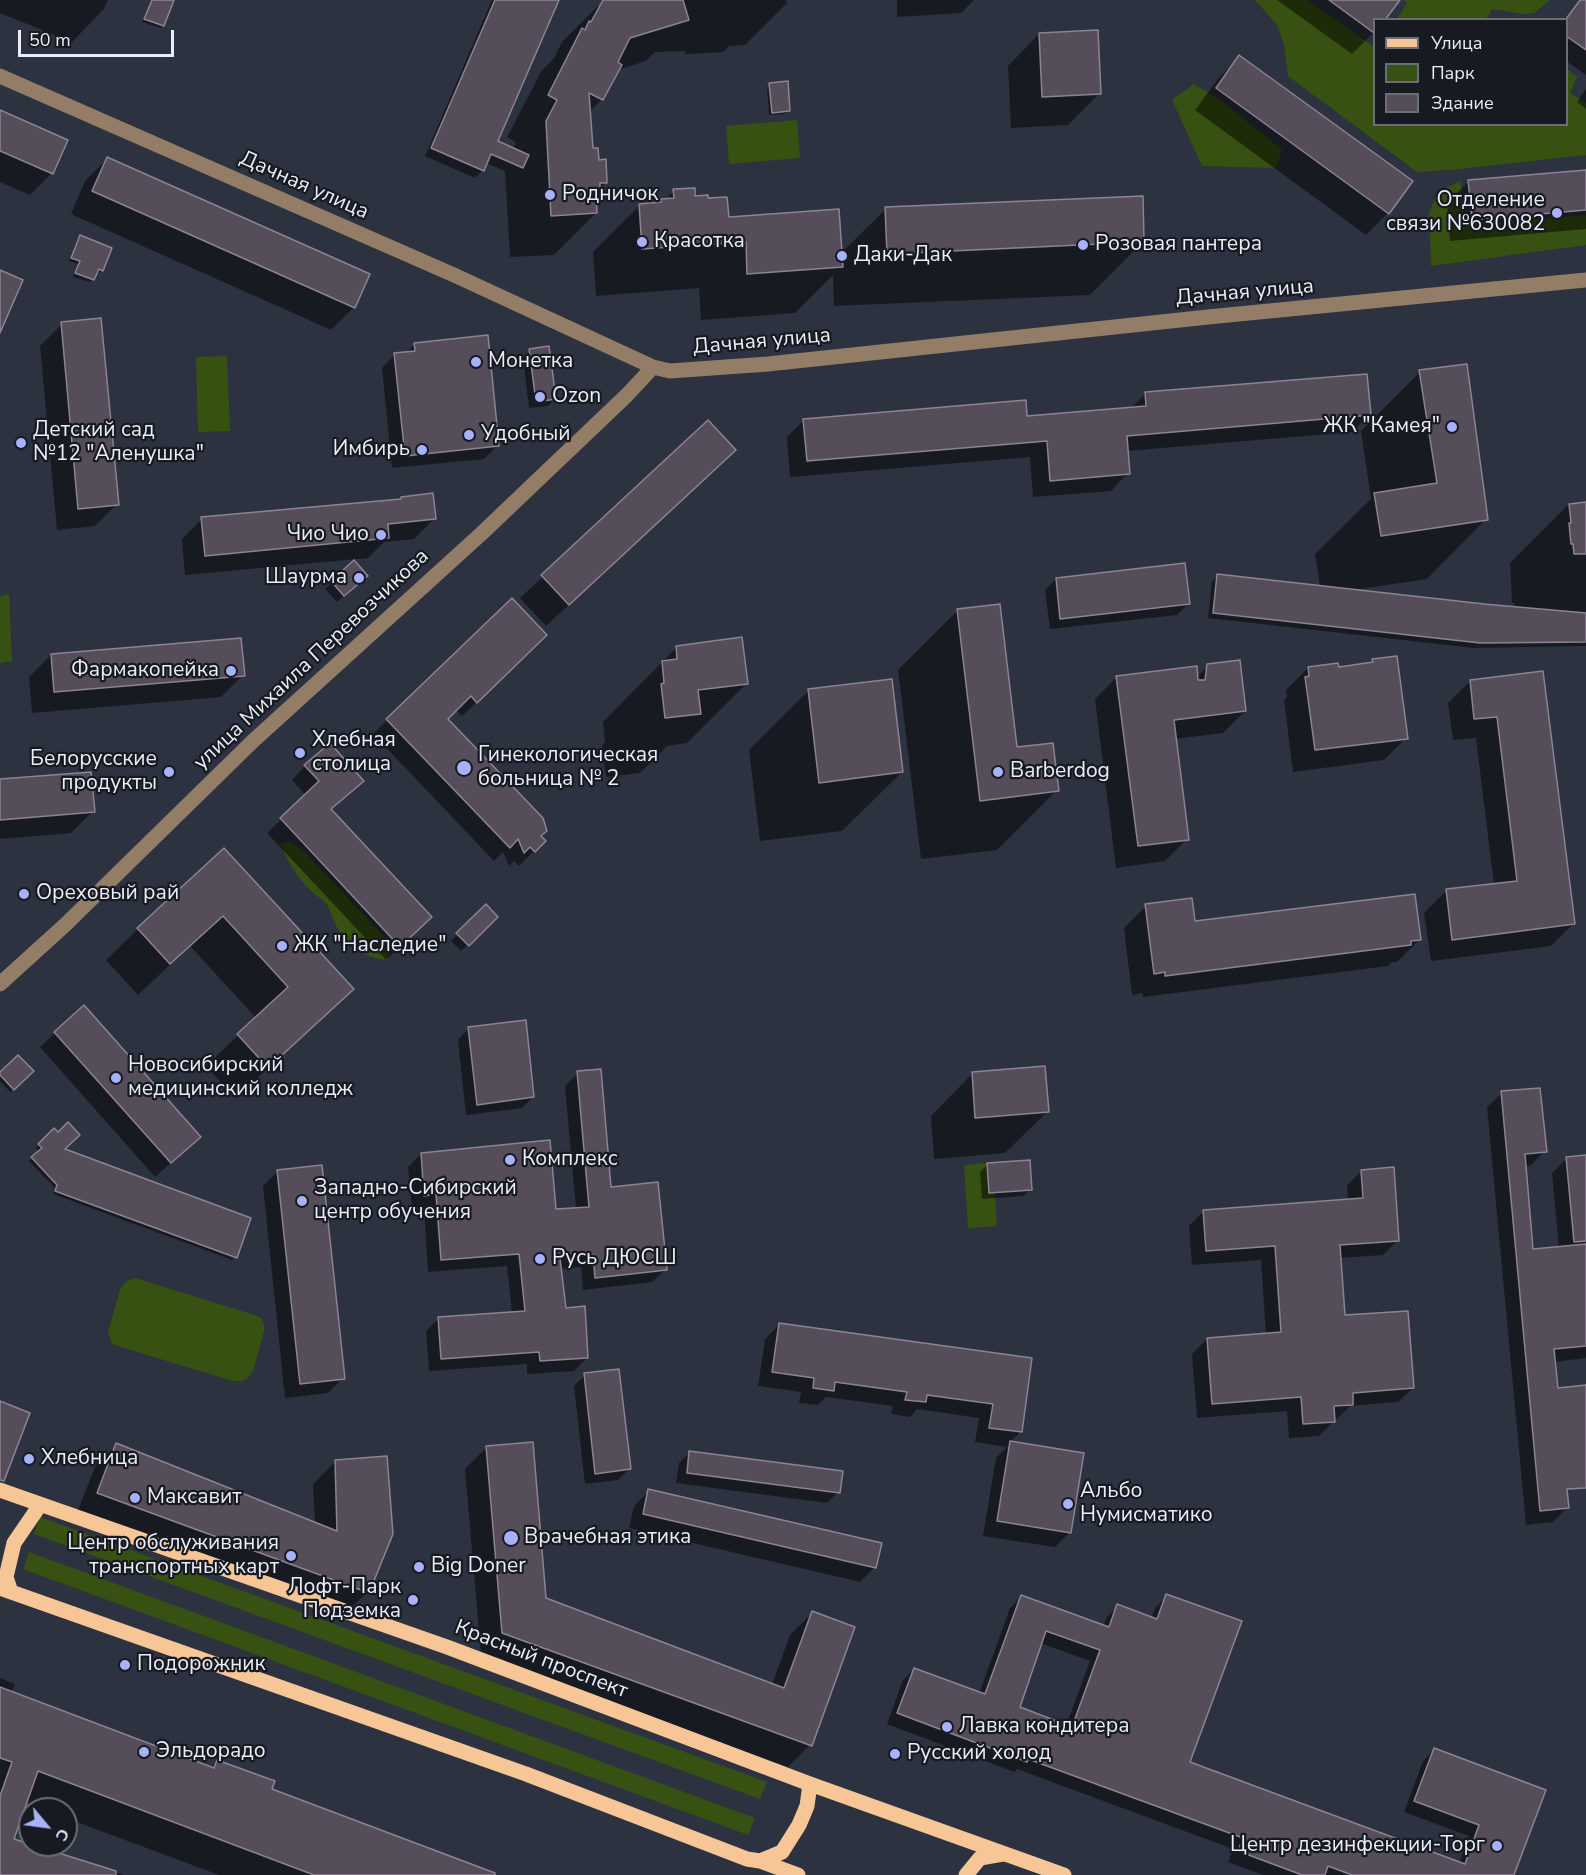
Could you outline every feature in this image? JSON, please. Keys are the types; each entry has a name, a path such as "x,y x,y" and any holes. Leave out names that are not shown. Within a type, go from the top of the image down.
{"main road":[{"name":"Красный проспект","path":"0,1490 447,1647 810,1784 1065,1875"},
{"path":"40,1505 14,1543 5,1590 526,1774 747,1859 760,1861 798,1875"},
{"path":"760,1861 782,1852 799,1825 807,1806 810,1784"},
{"path":"966,1875 980,1858 1006,1854"}],"street":[{"name":"Дачная улица","path":"0,76 444,271 653,367 670,371 768,364 1208,317 1586,280"},
{"name":"улица Михаила Перевозчикова","path":"0,984 65,925 253,741 481,534 627,395 653,367"}],"green space":[{"path":"1255,0 1307,0 1373,46 1373,126 1568,126 1568,70 1577,77 1570,93 1586,103 1586,155 1417,172 1288,76 1284,45 1277,25"},
{"path":"1403,0 1550,0 1534,13 1523,14 1492,9 1487,18 1398,18 1407,3"},
{"path":"1194,84 1224,103 1282,150 1276,168 1202,166 1172,100"},
{"path":"797,120 800,158 729,164 726,126"},
{"path":"1460,181 1469,224 1586,215 1586,245 1431,266 1429,213 1438,192"},
{"path":"227,356 230,431 198,432 196,357"},
{"path":"9,594 12,661 0,663 0,596"},
{"path":"287,842 302,849 387,940 388,960 359,951 342,935 326,903 306,886 290,864 281,844"},
{"path":"987,1163 989,1192 995,1192 997,1226 968,1228 964,1165"},
{"path":"135,1278 262,1319 265,1328 253,1371 247,1379 233,1381 114,1345 108,1332 120,1290 125,1282"},
{"path":"40,1517 767,1782 760,1799 34,1534"},
{"path":"29,1552 755,1818 748,1835 23,1569"}],"building":[{"path":"152,0 174,0 164,26 144,19"},
{"path":"495,0 559,0 498,141 529,155 523,168 491,154 484,171 431,148"},
{"path":"603,0 683,0 689,20 630,38 618,62 622,65 603,100 589,93 593,148 598,148 599,160 606,159 607,183 600,183 600,194 596,194 597,213 551,216 546,121 557,100 548,95 582,28 585,30 589,21 591,22"},
{"path":"1329,0 1400,0 1386,18 1373,18 1373,32"},
{"path":"1580,0 1586,0 1586,50 1568,37 1567,18"},
{"path":"1098,30 1101,94 1042,97 1039,33"},
{"path":"1239,55 1413,181 1389,214 1216,88"},
{"path":"788,81 790,111 772,113 769,83"},
{"path":"0,110 68,140 53,174 0,151"},
{"path":"107,157 370,274 355,308 92,191"},
{"path":"1586,170 1586,210 1472,220 1468,180"},
{"path":"695,188 695,196 727,197 729,217 839,209 843,267 747,274 746,242 642,249 639,204 674,198 673,189"},
{"path":"1143,196 1144,242 887,254 885,207"},
{"path":"80,235 112,248 103,271 99,269 94,280 75,273 80,261 71,258"},
{"path":"0,270 23,280 0,333"},
{"path":"101,318 119,505 78,509 61,322"},
{"path":"488,335 499,446 405,456 394,353 415,351 414,343"},
{"path":"549,346 556,399 536,402 529,349"},
{"name":"ЖК \"Камея\"","path":"1467,364 1488,520 1381,536 1374,493 1437,483 1419,370"},
{"path":"1367,374 1371,415 1127,436 1130,474 1050,481 1047,441 807,461 803,419 1026,400 1027,416 1146,406 1145,392"},
{"path":"708,420 736,450 569,605 541,575"},
{"path":"433,493 436,519 388,524 389,538 205,556 201,517 401,499 401,497"},
{"path":"1586,502 1586,554 1574,554 1573,544 1571,544 1569,504"},
{"path":"354,560 368,576 344,596 331,581"},
{"path":"1185,563 1190,604 1060,619 1056,578"},
{"path":"1217,574 1586,613 1586,642 1480,643 1213,613"},
{"name":"Гинекологическая больница № 2","path":"512,598 547,635 477,703 471,696 448,719 543,818 547,831 541,836 546,841 535,852 530,847 524,853 518,839 510,848 386,719"},
{"path":"1000,604 1017,747 1053,743 1059,791 980,801 957,609"},
{"path":"742,637 748,684 698,690 701,714 665,718 661,684 664,683 662,661 677,659 676,646"},
{"path":"241,638 245,676 54,692 51,654"},
{"path":"1397,656 1408,739 1315,750 1305,677 1309,676 1308,667 1338,663 1339,667"},
{"path":"1240,660 1246,711 1174,720 1189,840 1138,846 1116,676 1197,666 1198,680 1205,680 1207,664"},
{"path":"1543,671 1575,924 1452,940 1446,889 1517,881 1497,717 1474,719 1470,680"},
{"path":"892,679 903,772 819,783 808,689"},
{"path":"330,743 364,781 331,809 432,917 400,947 280,818 319,781 304,765"},
{"path":"91,772 95,812 0,820 0,779"},
{"name":"ЖК \"Наследие\"","path":"224,848 354,989 268,1068 237,1034 288,987 223,916 170,964 137,928"},
{"path":"1415,894 1421,940 1411,941 1411,945 1165,976 1165,972 1154,974 1145,904 1192,898 1195,921"},
{"path":"486,904 498,917 469,946 456,933"},
{"path":"84,1005 201,1137 171,1163 54,1032"},
{"path":"526,1020 534,1097 477,1105 468,1027"},
{"path":"18,1055 34,1071 14,1090 0,1075 0,1072"},
{"path":"1045,1066 1049,1112 975,1118 972,1072"},
{"path":"601,1069 611,1187 658,1182 667,1270 595,1278 593,1255 560,1258 566,1308 585,1306 588,1358 540,1361 539,1352 441,1359 438,1317 525,1311 519,1254 441,1260 436,1194 424,1196 421,1153 550,1140 556,1209 589,1207 577,1071"},
{"path":"1540,1088 1547,1152 1525,1154 1533,1249 1586,1244 1586,1346 1554,1349 1558,1388 1586,1385 1586,1488 1567,1489 1569,1508 1540,1511 1501,1091"},
{"path":"68,1122 80,1135 65,1149 251,1218 237,1258 55,1191 57,1185 31,1157 42,1148 38,1144 54,1128 58,1132"},
{"path":"1586,1155 1586,1241 1574,1242 1566,1157"},
{"path":"1030,1160 1032,1190 989,1193 987,1163"},
{"path":"322,1165 345,1379 300,1384 277,1170"},
{"path":"1394,1167 1399,1241 1340,1245 1345,1315 1408,1311 1414,1388 1353,1393 1353,1405 1334,1406 1335,1422 1303,1424 1301,1397 1212,1404 1207,1338 1281,1332 1275,1246 1206,1251 1203,1210 1363,1198 1361,1170"},
{"path":"779,1323 1032,1358 1022,1432 989,1428 993,1404 927,1395 926,1402 905,1400 907,1392 835,1382 834,1391 813,1388 814,1378 772,1372"},
{"path":"619,1369 631,1469 595,1474 584,1373"},
{"path":"0,1401 30,1413 4,1481 0,1480"},
{"path":"1010,1441 1084,1453 1071,1533 997,1521"},
{"path":"533,1442 546,1598 784,1688 812,1611 855,1627 812,1746 502,1633 486,1446"},
{"path":"116,1443 337,1531 335,1460 387,1456 393,1534 369,1593 97,1493"},
{"path":"689,1451 843,1471 840,1493 687,1473"},
{"path":"648,1489 882,1543 876,1568 643,1514"},
{"path":"1166,1594 1242,1621 1190,1762 1465,1864 1479,1825 1414,1801 1434,1748 1546,1790 1514,1875 1352,1875 1328,1866 1325,1875 1302,1875 1238,1851 1243,1838 1028,1759 1027,1762 897,1713 914,1668 985,1694 1021,1595 1109,1627 1117,1604 1157,1619","holes":["1046,1631 1100,1650 1072,1727 1020,1707"]},
{"path":"0,1687 214,1768 217,1760 275,1781 272,1789 495,1873 495,1875 314,1875 38,1771 29,1797 18,1797 18,1828 14,1839 18,1840 18,1857 71,1857 116,1871 116,1875 0,1875 0,1796 12,1762 0,1758"}],"place":[{"name":"Родничок","path":"550,195"},
{"name":"Отделение связи №630082","path":"1557,213"},
{"name":"Красотка","path":"642,242"},
{"name":"Розовая пантера","path":"1083,245"},
{"name":"Даки-Дак","path":"842,256"},
{"name":"Монетка","path":"476,362"},
{"name":"Ozon","path":"540,397"},
{"name":"ЖК \"Камея\"","path":"1452,427"},
{"name":"Удобный","path":"469,435"},
{"name":"Детский сад №12 \"Аленушка\"","path":"21,443"},
{"name":"Имбирь","path":"422,450"},
{"name":"Чио Чио","path":"381,535"},
{"name":"Шаурма","path":"359,578"},
{"name":"Фармакопейка","path":"231,671"},
{"name":"Хлебная столица","path":"300,753"},
{"name":"Гинекологическая больница № 2","path":"464,768"},
{"name":"Белорусские продукты","path":"169,772"},
{"name":"Barberdog","path":"998,772"},
{"name":"Ореховый рай","path":"24,894"},
{"name":"ЖК \"Наследие\"","path":"282,946"},
{"name":"Новосибирский медицинский колледж","path":"116,1078"},
{"name":"Комплекс","path":"510,1160"},
{"name":"Западно-Сибирский центр обучения","path":"302,1201"},
{"name":"Русь ДЮСШ","path":"540,1259"},
{"name":"Хлебница","path":"29,1459"},
{"name":"Максавит","path":"135,1498"},
{"name":"Альбо Нумисматико","path":"1068,1504"},
{"name":"Врачебная этика","path":"511,1538"},
{"name":"Центр обслуживания транспортных карт","path":"291,1556"},
{"name":"Big Doner","path":"419,1567"},
{"name":"Лофт-Парк Подземка","path":"413,1600"},
{"name":"Подорожник","path":"125,1665"},
{"name":"Лавка кондитера","path":"947,1727"},
{"name":"Эльдорадо","path":"144,1752"},
{"name":"Русский холод","path":"895,1754"},
{"name":"Центр дезинфекции-Торг","path":"1497,1846"}]}
